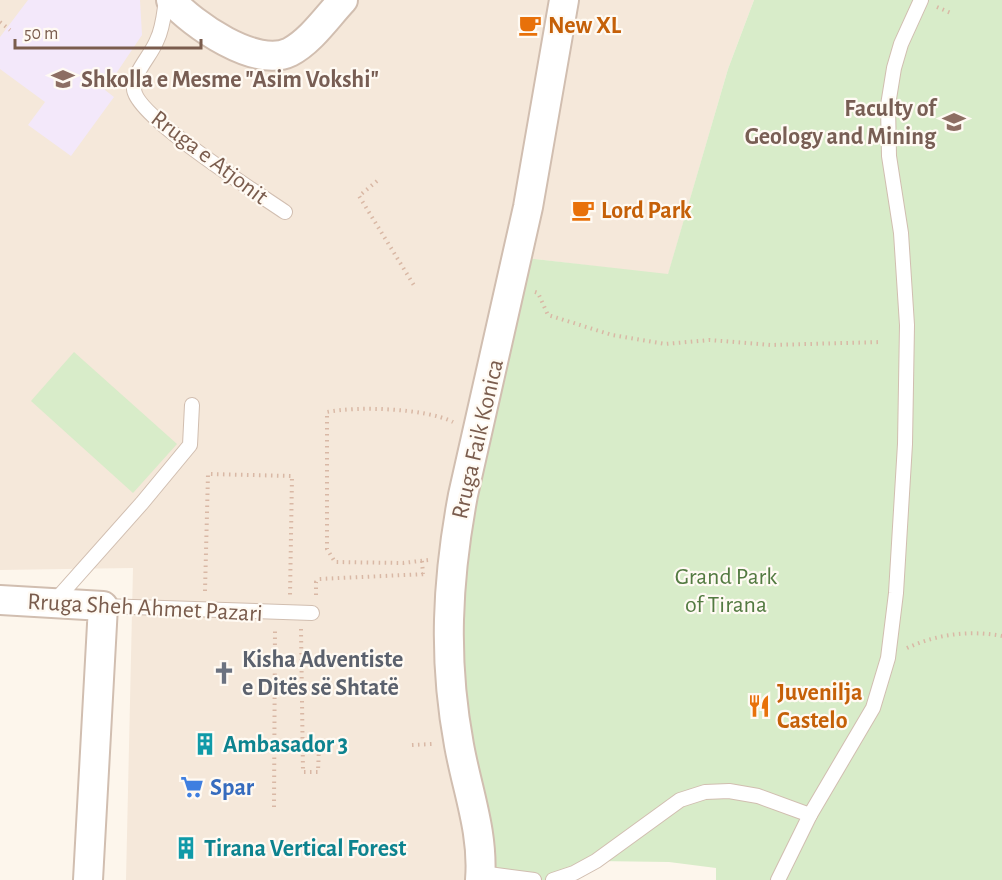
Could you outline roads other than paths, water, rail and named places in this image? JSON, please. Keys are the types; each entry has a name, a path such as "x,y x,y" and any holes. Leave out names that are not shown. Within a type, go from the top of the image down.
{"street":[{"name":"Rruga e Atjonit","path":"169,0 221,38 249,51 273,56 286,54 299,46 343,0"},
{"name":"Rruga Faik Konica","path":"481,877 480,838 458,744 448,650 449,589 455,535 512,282 564,0"},
{"name":"Rruga Sheh Ahmet Pazari","path":"0,600 103,606"},
{"path":"88,880 103,606"}],"lane":[{"name":"Rruga e Atjonit","path":"169,0 158,40 134,83 134,93 148,113 166,128 285,212"},
{"path":"778,880 810,815 873,708 888,658 896,593 905,444 907,325 901,232 889,156 888,105 897,58 907,28 921,0"},
{"path":"53,603 142,504 190,445 192,405"},
{"name":"Rruga Sheh Ahmet Pazari","path":"103,606 294,613"},
{"path":"553,880 574,873 596,861 680,800 705,792 729,791 758,796 810,815"},
{"path":"481,877 534,880"}],"place":[{"name":"New XL","path":"530,25"},
{"name":"Shkolla e Mesme \"Asim Vokshi\"","path":"63,79"},
{"name":"Faculty of Geology and Mining","path":"954,122"},
{"name":"Lord Park","path":"583,210"},
{"name":"Kisha Adventiste e Ditës së Shtatë","path":"224,673"},
{"name":"Juvenilja Castelo","path":"759,706"},
{"name":"Ambasador 3","path":"205,744"},
{"name":"Spar","path":"192,787"},
{"name":"Tirana Vertical Forest","path":"186,848"}],"park label":[{"name":"Grand Park of Tirana","path":"726,590"}]}
